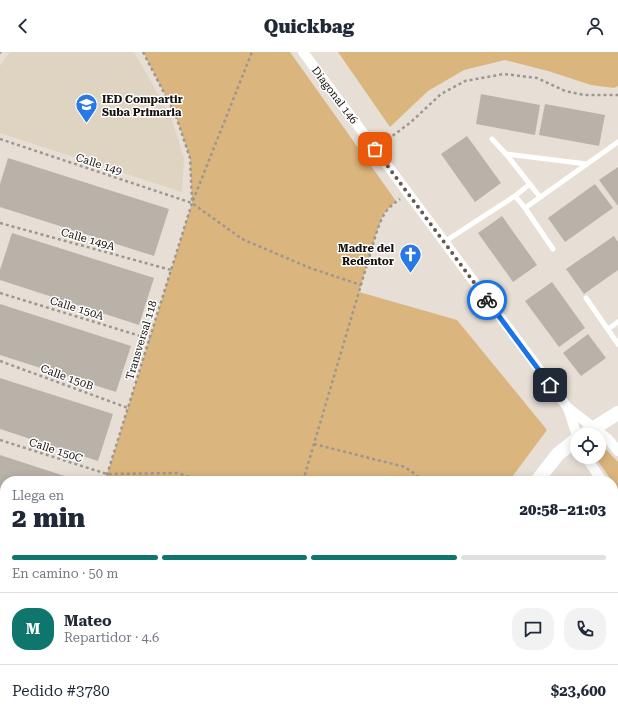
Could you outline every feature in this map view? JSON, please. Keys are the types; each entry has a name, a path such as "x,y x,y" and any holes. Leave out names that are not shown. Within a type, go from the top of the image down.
{"street":[{"name":"Diagonal 146","path":"302,52 568,408 586,428"},
{"name":"Diagonal 146","path":"568,408 574,428"},
{"path":"595,428 618,413"},
{"name":"Diagonal 146","path":"606,438 618,451"},
{"path":"541,476 558,454 570,444"},
{"path":"591,464 599,476"}],"lane":[{"path":"492,139 506,154 540,197"},
{"path":"525,208 618,142"},
{"path":"506,154 587,164"},
{"path":"444,242 515,196 530,184"},
{"path":"515,196 553,249"},
{"path":"586,298 618,344"},
{"path":"608,329 618,322"}],"path":[{"path":"143,52 176,116 190,158 192,203"},
{"name":"Transversal 118","path":"107,474 192,203 252,52"},
{"path":"375,149 411,122 442,94 465,81 504,74 537,78 565,91 584,95 618,95"},
{"name":"Calle 149","path":"0,139 192,203 242,239 310,268 361,285"},
{"path":"304,476 376,234 383,215 396,201 408,194"},
{"name":"Calle 149A","path":"0,223 171,270"},
{"name":"Calle 150A","path":"0,293 150,339"},
{"name":"Calle 150B","path":"0,361 128,408"},
{"name":"Calle 150C","path":"0,440 107,474 178,473 186,476"},
{"path":"314,444 406,468 417,476"}],"shaded area":[{"name":"IED Compartir Suba Primaria","path":"10,52 134,52 171,117 184,159 182,192 0,133 0,66"},
{"path":"143,52 290,52 396,201 383,215 359,292 457,320 547,430 513,476 107,476 192,203 190,158 176,116"},
{"path":"338,52 618,52 618,86 614,88 591,85 548,71 505,60 464,70 428,91 390,127"},
{"path":"606,449 618,462 618,476 608,476 600,464 606,464"}],"building":[{"path":"481,94 540,105 535,135 476,124"},
{"path":"545,104 605,115 599,146 539,135"},
{"path":"467,136 501,183 475,202 441,154"},
{"path":"8,158 169,209 154,256 0,207 0,184"},
{"path":"618,167 618,206 599,180"},
{"path":"595,184 613,208 565,242 548,218"},
{"path":"502,216 537,265 513,282 478,233"},
{"path":"12,233 154,278 139,325 0,280 0,270"},
{"path":"614,236 618,242 618,270 584,294 566,269"},
{"path":"552,282 585,328 559,347 525,301"},
{"path":"0,304 131,346 116,392 0,355"},
{"path":"588,334 606,358 581,376 563,353"},
{"path":"0,378 113,414 98,461 0,429"},
{"path":"0,455 65,476 0,476"}],"way so far":[{"path":"375,149 487,300"}],"place":[{"name":"IED Compartir Suba Primaria","path":"86,124"},
{"name":"Madre del Redentor","path":"410,274"}],"route":[{"path":"487,300 550,385"}]}
